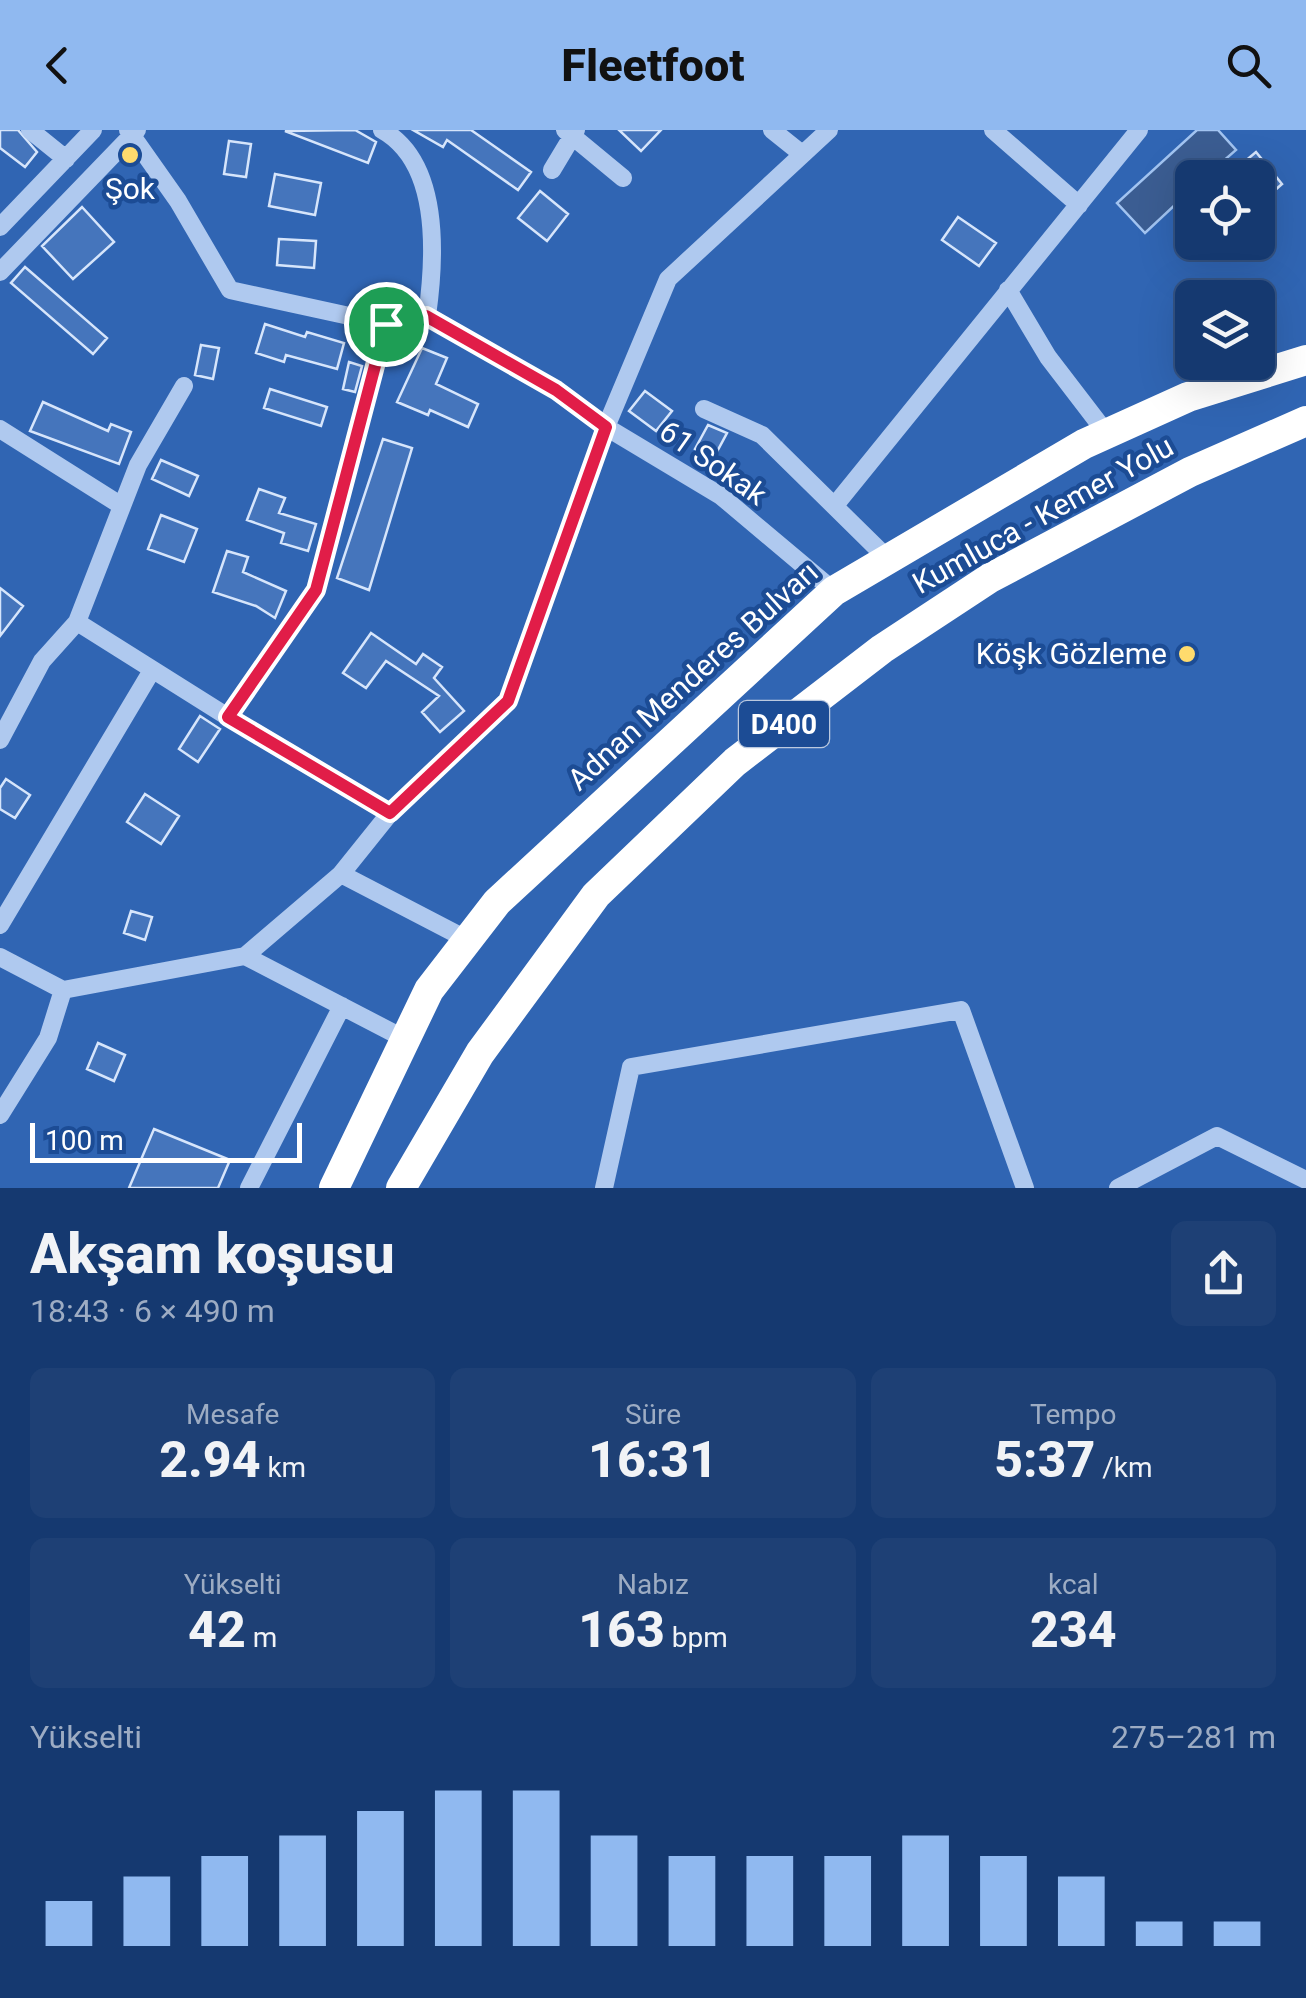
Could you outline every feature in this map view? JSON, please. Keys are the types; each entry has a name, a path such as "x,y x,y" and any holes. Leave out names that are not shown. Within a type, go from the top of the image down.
{"highway":[{"name":"Adnan Menderes Bulvarı","path":"334,1188 429,990 497,902 834,592 1107,434 1188,397 1306,360"},
{"name":"Kumluca - Kemer Yolu","path":"401,1188 480,1053 596,896 735,762 882,649 990,578 1190,472 1306,420"}],"street":[{"path":"30,130 66,159"},
{"path":"0,228 93,130"},
{"path":"0,272 133,131 230,290 386,324 426,316 433,274 423,183 396,138 382,130"},
{"path":"772,130 802,154"},
{"path":"0,956 63,990 245,956 342,874 390,813 508,701 606,427 668,278 829,130"},
{"path":"993,130 1079,205"},
{"path":"836,504 1138,130"},
{"path":"552,170 571,132 623,178"},
{"path":"1008,290 1048,357 1107,434"},
{"name":"61 Sokak","path":"426,316 556,390 606,427 721,496 834,592"},
{"path":"228,717 316,590 386,324"},
{"path":"0,740 42,660 77,622 138,465 184,386"},
{"path":"704,409 762,435 836,504 888,560"},
{"path":"0,429 122,506"},
{"path":"77,622 151,672 390,813"},
{"path":"0,925 151,672"},
{"path":"342,874 468,940"},
{"path":"245,956 405,1038"},
{"path":"0,1114 48,1038 63,990"},
{"path":"249,1188 342,1006"},
{"path":"604,1188 631,1067 962,1010 1025,1188"},
{"path":"1118,1188 1217,1136 1306,1180"}],"shaded area":[{"path":"0,130 1306,130 1306,1188 0,1188"},
{"path":"1197,130 1218,130 1236,150 1225,160 1175,160 1175,205 1145,233 1117,203"}],"building":[{"path":"0,130 18,130 37,152 25,167 0,148"},
{"path":"355,130 376,142 368,163 285,131"},
{"path":"413,130 471,130 531,172 518,190 447,140 443,147"},
{"path":"619,130 661,130 641,151"},
{"path":"229,141 251,144 246,177 224,174"},
{"path":"1256,152 1262,160 1246,160"},
{"path":"275,174 321,183 315,215 269,206"},
{"path":"540,191 568,214 547,241 518,218"},
{"path":"82,207 114,242 73,279 42,246"},
{"path":"958,217 996,243 979,266 942,240"},
{"path":"279,239 316,241 314,268 277,265"},
{"path":"25,267 107,338 93,354 11,283"},
{"path":"265,324 305,337 307,332 344,343 337,369 286,355 284,362 256,353"},
{"path":"201,345 219,348 213,379 195,375"},
{"path":"422,348 447,358 436,384 478,404 468,427 430,410 428,415 397,402"},
{"path":"349,362 362,366 355,392 343,389"},
{"path":"270,389 327,407 321,426 264,408"},
{"path":"645,391 672,411 656,431 629,411"},
{"path":"43,402 108,431 111,424 131,432 119,464 30,431"},
{"path":"708,425 727,433 713,459 695,449"},
{"path":"383,439 412,448 369,590 337,578"},
{"path":"161,460 198,476 189,496 152,479"},
{"path":"259,489 285,498 279,513 316,524 308,551 281,543 284,533 247,520"},
{"path":"161,515 197,529 184,562 148,549"},
{"path":"227,551 248,557 243,572 286,591 275,618 256,606 213,592"},
{"path":"0,588 23,606 0,636"},
{"path":"371,633 416,664 423,654 442,667 434,678 464,711 440,732 422,712 439,696 386,661 366,688 343,673"},
{"path":"200,716 220,729 198,762 179,749"},
{"path":"6,779 30,795 15,818 0,809 0,788"},
{"path":"145,794 179,816 161,844 127,822"},
{"path":"131,911 152,917 145,940 124,933"},
{"path":"98,1043 125,1055 114,1081 87,1069"},
{"path":"154,1129 230,1160 218,1188 129,1188"}],"place":[{"name":"Şok","path":"130,155"},
{"name":"Köşk Gözleme","path":"1187,654"}],"route":[{"path":"426,316 556,390 606,427 508,701 390,813 228,717 316,590 386,324 426,316"}]}
